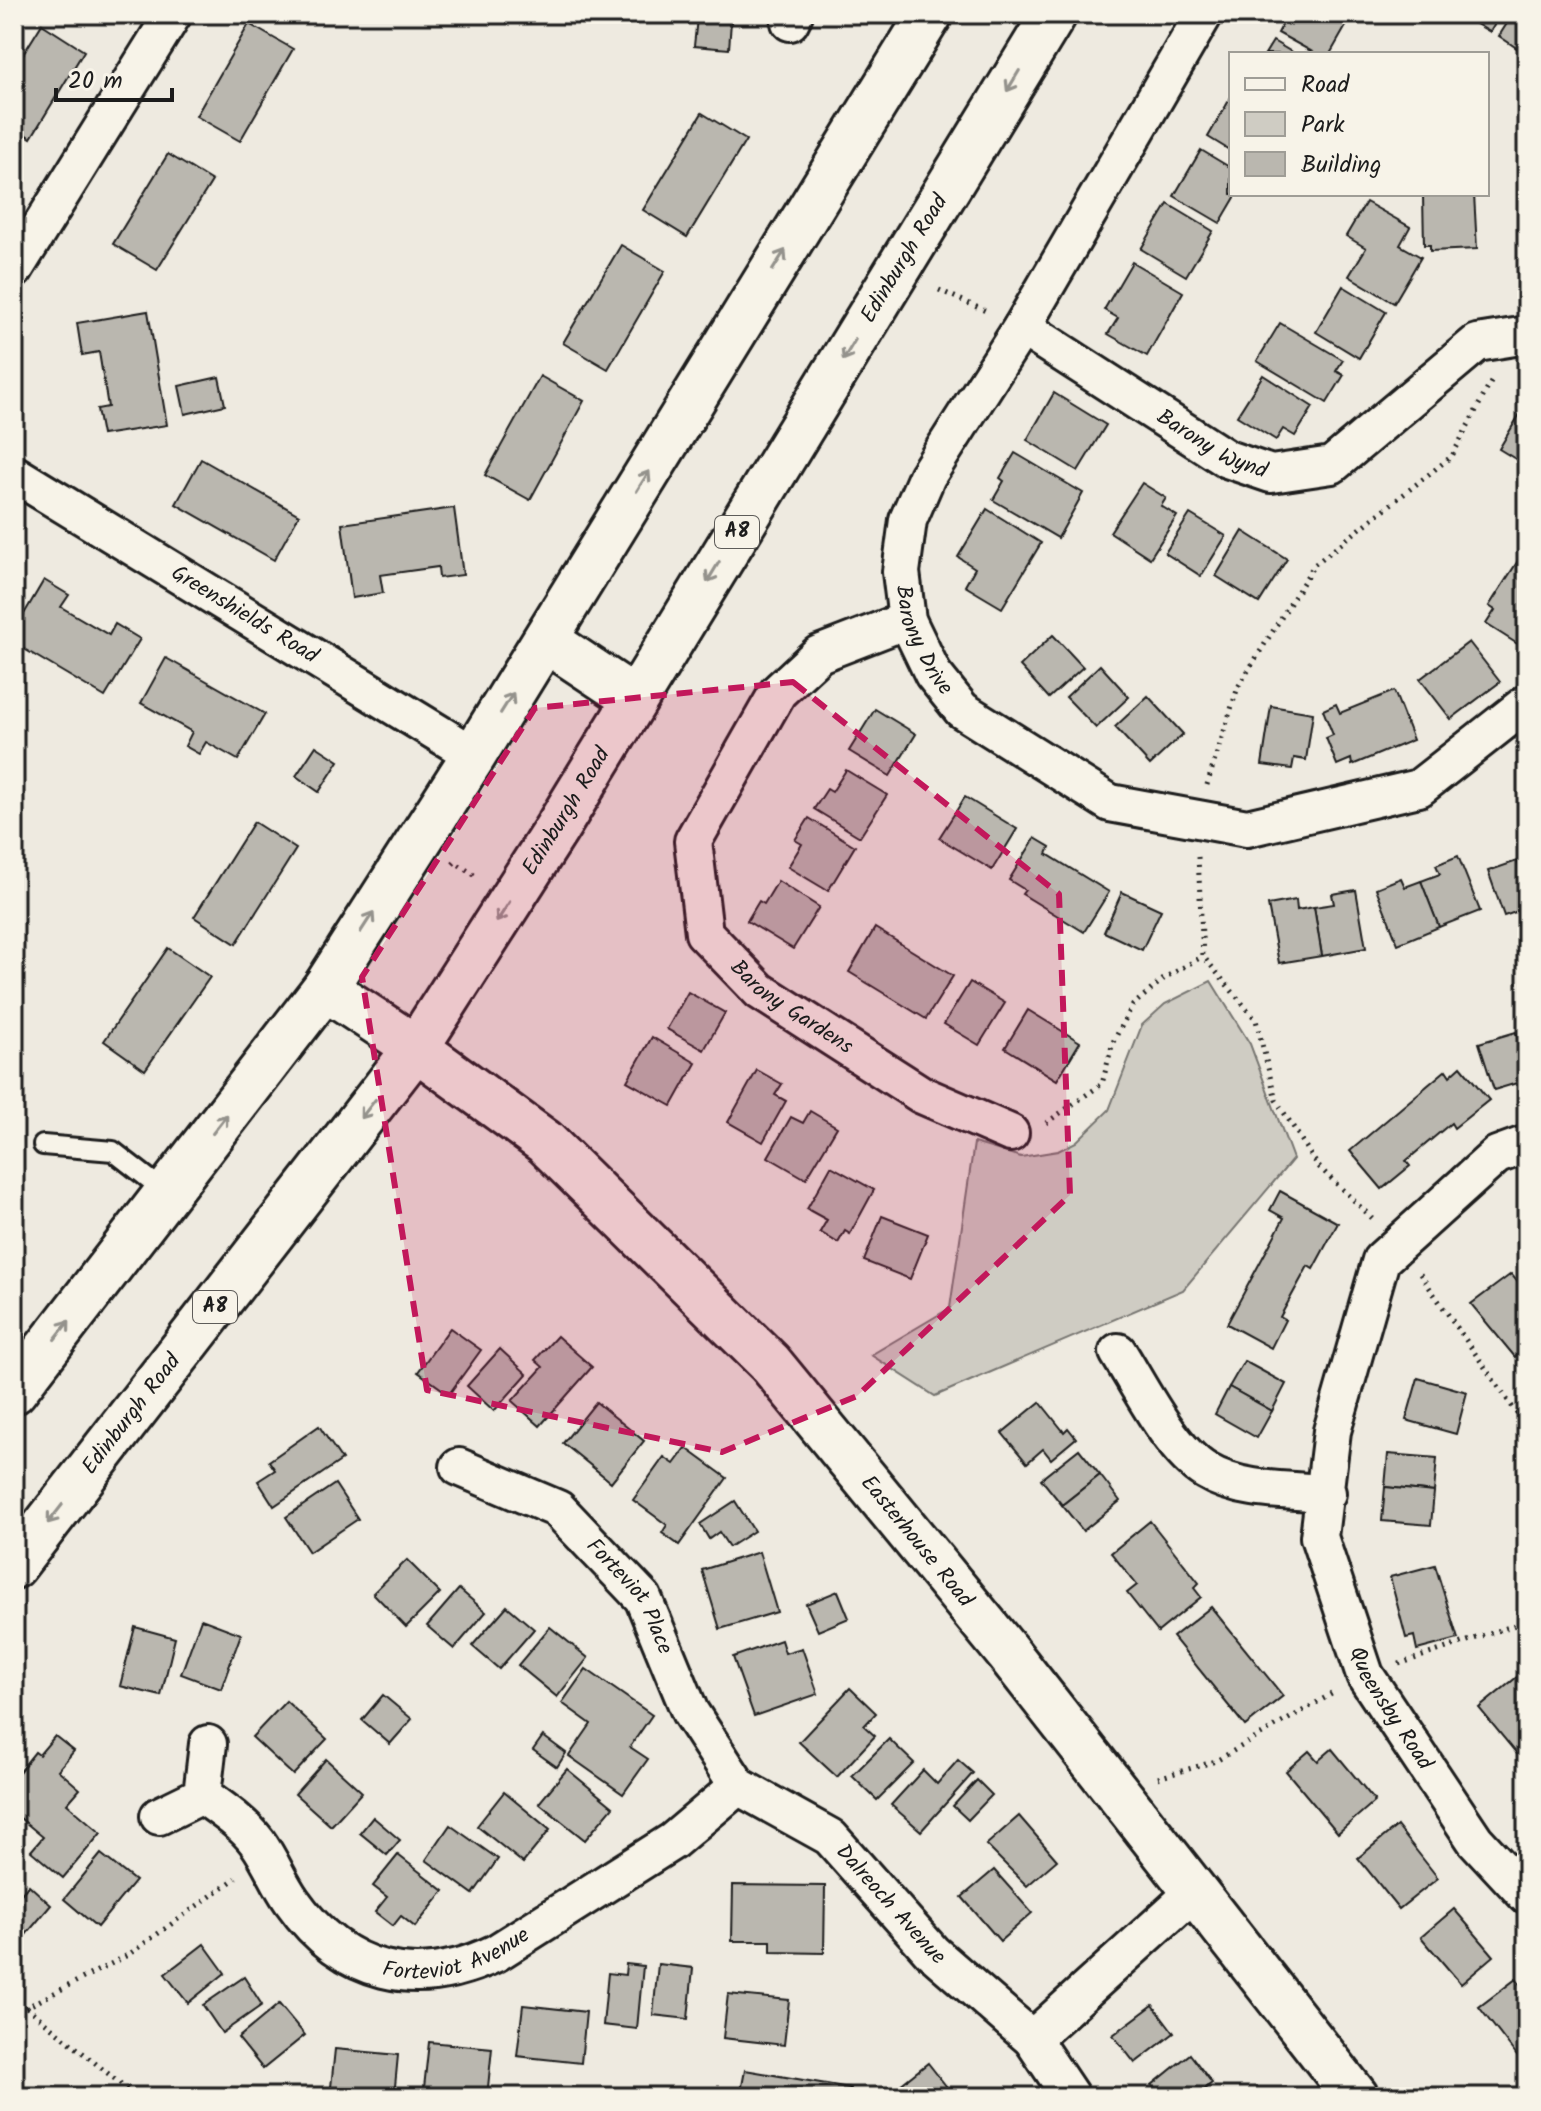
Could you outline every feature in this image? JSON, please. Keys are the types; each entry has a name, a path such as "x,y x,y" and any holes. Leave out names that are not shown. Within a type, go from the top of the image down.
{"main road":[{"path":"14,1391 325,988 546,640 930,14"},
{"name":"Edinburgh Road","path":"14,1566 416,1048 635,699 1054,14"},
{"path":"546,640 635,699"},
{"name":"Easterhouse Road","path":"325,988 416,1048 545,1142 770,1363 1116,1791 1356,2097"}],"street":[{"path":"14,270 173,14"},
{"name":"Barony Drive","path":"1204,14 1022,327 927,476 908,520 901,572 907,620 933,674 962,710 1110,803 1247,828 1419,788 1527,703"},
{"name":"Barony Wynd","path":"1022,327 1227,459 1271,474 1332,465 1477,343 1522,335"},
{"name":"Greenshields Road","path":"14,474 474,755"},
{"name":"Barony Gardens","path":"907,620 819,654 778,692 693,841 704,933 760,991 922,1095 1010,1133"},
{"name":"Queensby Road","path":"1527,1144 1497,1155 1381,1260 1332,1431 1327,1493 1319,1537 1365,1675 1475,1840 1527,1896"},
{"path":"1118,1352 1178,1444 1206,1471 1250,1487 1327,1493"},
{"name":"Forteviot Place","path":"459,1467 558,1509 643,1598 690,1712 738,1786"},
{"path":"159,1816 202,1795 208,1744"},
{"name":"Forteviot Avenue","path":"202,1795 239,1823 257,1842 293,1903 335,1946 362,1963 389,1972 418,1975 448,1971 496,1953 673,1841 738,1786"},
{"name":"Dalreoch Avenue","path":"738,1786 830,1837 932,1952 1032,2039 1071,2097"},
{"path":"1032,2039 1195,1891"}],"lane":[{"path":"43,1145 113,1151 167,1193"}],"path":[{"path":"1527,204 1522,335 1452,456 1314,565 1238,687 1196,819 1203,956 1256,1020 1276,1100 1318,1166 1399,1244 1527,1428"},
{"path":"939,290 1022,327"},
{"path":"446,875 455,862 511,899"},
{"path":"1010,1133 1046,1123 1102,1084 1113,1042 1133,1005 1166,977 1203,956"},
{"path":"1116,1791 1216,1761 1365,1675 1527,1621"},
{"path":"25,2008 128,1955 242,1874 268,1861"},
{"path":"14,1997 137,2097"}],"highlighted area":[{"path":"793,682 1059,894 1070,1195 857,1396 722,1452 427,1390 362,977 535,708"}],"green space":[{"path":"1211,981 1250,1044 1293,1159 1183,1290 935,1396 871,1355 950,1308 974,1143 1021,1157 1058,1151 1076,1142 1109,1110 1142,1025 1165,1004"}],"building":[{"path":"1288,14 1353,14 1331,52 1312,52 1278,33"},
{"path":"1459,14 1501,14 1490,32"},
{"path":"1513,14 1527,14 1527,55 1499,36"},
{"path":"697,18 731,21 729,49 694,46"},
{"path":"42,24 84,51 31,138 14,127 14,69"},
{"path":"249,24 293,49 240,141 196,116"},
{"path":"1273,41 1292,52 1266,52"},
{"path":"1229,100 1229,150 1208,137"},
{"path":"702,113 746,140 687,237 643,210"},
{"path":"1201,150 1229,167 1229,196 1236,196 1220,223 1174,196"},
{"path":"168,154 212,181 157,270 113,244"},
{"path":"1423,196 1474,196 1477,249 1430,251 1430,245 1424,245"},
{"path":"1366,202 1410,227 1400,245 1421,257 1394,303 1349,276 1366,248 1346,236"},
{"path":"1168,204 1213,231 1186,276 1141,249"},
{"path":"621,245 665,271 608,369 563,343"},
{"path":"1132,262 1183,292 1147,356 1108,334 1118,318 1104,310"},
{"path":"1343,286 1386,312 1359,358 1316,332"},
{"path":"148,311 167,425 102,435 97,409 108,407 99,352 82,355 77,323"},
{"path":"1280,323 1343,360 1336,371 1344,375 1327,403 1257,361"},
{"path":"1263,375 1313,407 1295,436 1283,429 1276,440 1237,416"},
{"path":"540,376 584,401 530,500 485,475"},
{"path":"219,377 225,405 185,414 179,386"},
{"path":"1054,393 1106,425 1078,471 1027,440"},
{"path":"1527,402 1527,466 1499,449"},
{"path":"1015,453 1083,493 1058,538 993,500 1004,481 1000,478"},
{"path":"201,459 299,515 274,560 176,504"},
{"path":"1142,483 1166,498 1161,506 1177,516 1150,558 1110,532"},
{"path":"454,508 463,575 439,578 438,567 380,575 383,593 352,598 342,524"},
{"path":"987,509 1041,543 1002,608 965,586 975,568 958,557"},
{"path":"1190,514 1226,536 1201,576 1165,553"},
{"path":"1243,531 1287,559 1259,603 1216,576"},
{"path":"1523,553 1527,556 1527,650 1486,624 1495,610 1489,606"},
{"path":"44,580 69,595 61,607 109,635 115,624 140,639 105,697 14,643 14,631"},
{"path":"1053,635 1083,667 1049,698 1020,666"},
{"path":"1469,642 1500,682 1451,719 1420,679"},
{"path":"166,658 265,714 238,760 206,742 199,754 185,746 192,732 141,703"},
{"path":"1100,665 1129,697 1096,728 1066,697"},
{"path":"1394,691 1413,740 1352,765 1351,759 1337,765 1326,738 1333,735 1323,710 1336,704 1340,713"},
{"path":"1148,696 1183,734 1150,765 1115,727"},
{"path":"1271,706 1313,713 1306,760 1294,758 1292,769 1262,765"},
{"path":"875,709 916,734 890,776 849,751"},
{"path":"316,746 339,761 319,792 296,776"},
{"path":"846,770 887,795 860,837 814,809 827,789 832,792"},
{"path":"965,797 1017,829 992,870 939,838"},
{"path":"809,818 855,846 828,891 788,867 802,844 795,840"},
{"path":"254,822 296,849 236,944 194,917"},
{"path":"1035,838 1050,847 1047,854 1109,892 1084,932 1022,894 1025,890 1009,880"},
{"path":"1458,856 1480,911 1439,927 1421,881 1440,874 1436,865"},
{"path":"1517,861 1527,887 1527,908 1504,916 1488,871"},
{"path":"1401,878 1405,887 1421,881 1439,927 1398,944 1376,888"},
{"path":"778,881 819,907 793,949 747,921 759,901 764,904"},
{"path":"1356,890 1366,948 1322,956 1314,907 1334,904 1332,894"},
{"path":"1122,892 1161,910 1142,950 1104,932"},
{"path":"1296,900 1297,910 1314,907 1322,956 1279,963 1268,905"},
{"path":"875,928 953,976 926,1019 849,972"},
{"path":"168,948 210,977 145,1070 104,1041"},
{"path":"970,982 1005,1003 979,1045 944,1024"},
{"path":"688,992 725,1013 704,1050 667,1029"},
{"path":"1028,1010 1080,1042 1057,1080 1005,1048"},
{"path":"1516,1032 1527,1067 1527,1080 1494,1090 1479,1043"},
{"path":"652,1037 696,1063 672,1106 627,1081"},
{"path":"1461,1066 1489,1100 1454,1128 1451,1123 1406,1161 1410,1166 1382,1189 1350,1151 1446,1070 1450,1076"},
{"path":"757,1070 782,1084 775,1095 786,1101 763,1142 728,1122"},
{"path":"810,1111 837,1127 806,1179 768,1157 791,1117 803,1123"},
{"path":"831,1166 874,1190 850,1234 845,1231 838,1243 820,1232 827,1220 807,1209"},
{"path":"1280,1191 1338,1223 1313,1269 1308,1266 1280,1317 1285,1320 1271,1348 1227,1324 1284,1218 1270,1210"},
{"path":"882,1216 928,1234 910,1279 864,1261"},
{"path":"1511,1274 1527,1293 1527,1347 1515,1357 1471,1304"},
{"path":"450,1328 481,1350 449,1394 418,1372"},
{"path":"557,1336 592,1367 540,1426 512,1401 543,1367 535,1360"},
{"path":"500,1349 527,1374 494,1411 467,1386"},
{"path":"1244,1361 1286,1384 1272,1411 1229,1387"},
{"path":"1418,1378 1467,1392 1456,1434 1406,1420"},
{"path":"1229,1387 1272,1411 1257,1438 1215,1414"},
{"path":"596,1402 644,1441 611,1482 563,1443"},
{"path":"1040,1402 1064,1432 1068,1428 1076,1438 1051,1459 1043,1449 1027,1463 1002,1433"},
{"path":"319,1426 342,1460 274,1506 258,1481 275,1470 269,1461"},
{"path":"686,1448 727,1478 679,1545 662,1533 667,1525 633,1500 664,1457 674,1464"},
{"path":"1079,1449 1100,1475 1062,1505 1041,1479"},
{"path":"1388,1454 1437,1458 1434,1492 1385,1487"},
{"path":"1100,1475 1120,1501 1083,1531 1062,1505"},
{"path":"335,1484 358,1519 309,1552 286,1517"},
{"path":"1385,1487 1434,1492 1431,1525 1382,1521"},
{"path":"735,1501 754,1531 729,1547 719,1532 709,1539 700,1524"},
{"path":"1150,1521 1199,1583 1194,1588 1201,1597 1158,1632 1127,1593 1137,1585 1111,1553"},
{"path":"759,1552 777,1612 720,1629 702,1570"},
{"path":"407,1560 440,1593 406,1627 373,1593"},
{"path":"1435,1565 1458,1639 1417,1650 1414,1636 1406,1638 1390,1577"},
{"path":"459,1589 486,1612 454,1649 427,1626"},
{"path":"838,1591 849,1618 818,1631 806,1604"},
{"path":"507,1606 534,1629 499,1669 472,1646"},
{"path":"1211,1607 1283,1696 1245,1726 1173,1637"},
{"path":"201,1619 241,1634 221,1689 181,1674"},
{"path":"135,1627 175,1638 161,1696 120,1686"},
{"path":"550,1627 588,1658 557,1697 518,1665"},
{"path":"781,1640 785,1653 802,1648 818,1694 754,1716 733,1657"},
{"path":"586,1669 652,1715 630,1747 648,1759 623,1794 569,1756 591,1724 562,1703"},
{"path":"1517,1677 1527,1689 1527,1766 1479,1708"},
{"path":"850,1688 876,1713 864,1726 875,1736 837,1777 799,1742"},
{"path":"383,1695 412,1719 390,1744 362,1720"},
{"path":"286,1701 327,1739 293,1775 252,1737"},
{"path":"55,1736 74,1751 58,1770 80,1789 67,1804 101,1833 63,1878 31,1851 43,1837 14,1813 14,1778 35,1752 39,1755"},
{"path":"543,1736 566,1753 557,1767 533,1750"},
{"path":"889,1739 914,1763 877,1800 852,1776"},
{"path":"1332,1749 1375,1801 1338,1833 1286,1771 1309,1751 1318,1761"},
{"path":"326,1759 362,1792 331,1826 295,1794"},
{"path":"958,1760 973,1773 921,1831 891,1805 923,1770 937,1784"},
{"path":"567,1769 613,1807 585,1840 539,1803"},
{"path":"977,1780 992,1795 968,1820 953,1806"},
{"path":"504,1792 550,1830 523,1863 477,1826"},
{"path":"1019,1816 1057,1860 1027,1886 986,1845"},
{"path":"373,1817 400,1840 387,1855 360,1833"},
{"path":"450,1825 498,1859 473,1894 426,1860"},
{"path":"1397,1826 1438,1878 1399,1909 1358,1858"},
{"path":"101,1854 135,1881 97,1927 64,1899"},
{"path":"398,1855 444,1891 415,1927 401,1916 393,1926 375,1912 387,1897 373,1886"},
{"path":"994,1870 1032,1913 1000,1941 962,1897"},
{"path":"29,1885 51,1905 24,1937 14,1928 14,1902"},
{"path":"733,1885 825,1886 824,1953 771,1952 771,1941 732,1941"},
{"path":"1454,1909 1494,1956 1461,1984 1421,1937"},
{"path":"204,1944 225,1973 188,2003 165,1974"},
{"path":"626,1964 643,1966 637,2029 603,2025 608,1973 625,1975"},
{"path":"658,1964 693,1968 688,2019 653,2015"},
{"path":"244,1977 262,2005 222,2033 203,2005"},
{"path":"1516,1979 1527,1993 1527,2055 1520,2060 1479,2007"},
{"path":"728,1994 789,2000 784,2045 723,2038"},
{"path":"279,2004 305,2035 263,2069 238,2038"},
{"path":"523,2005 586,2012 581,2063 517,2056"},
{"path":"1153,2005 1174,2033 1135,2063 1113,2035"},
{"path":"429,2042 492,2048 487,2097 423,2097"},
{"path":"335,2049 398,2055 394,2097 330,2097"},
{"path":"1190,2054 1212,2083 1194,2097 1162,2097 1152,2085"},
{"path":"928,2063 950,2091 943,2097 885,2097"},
{"path":"745,2070 850,2088 849,2097 740,2097"}]}
